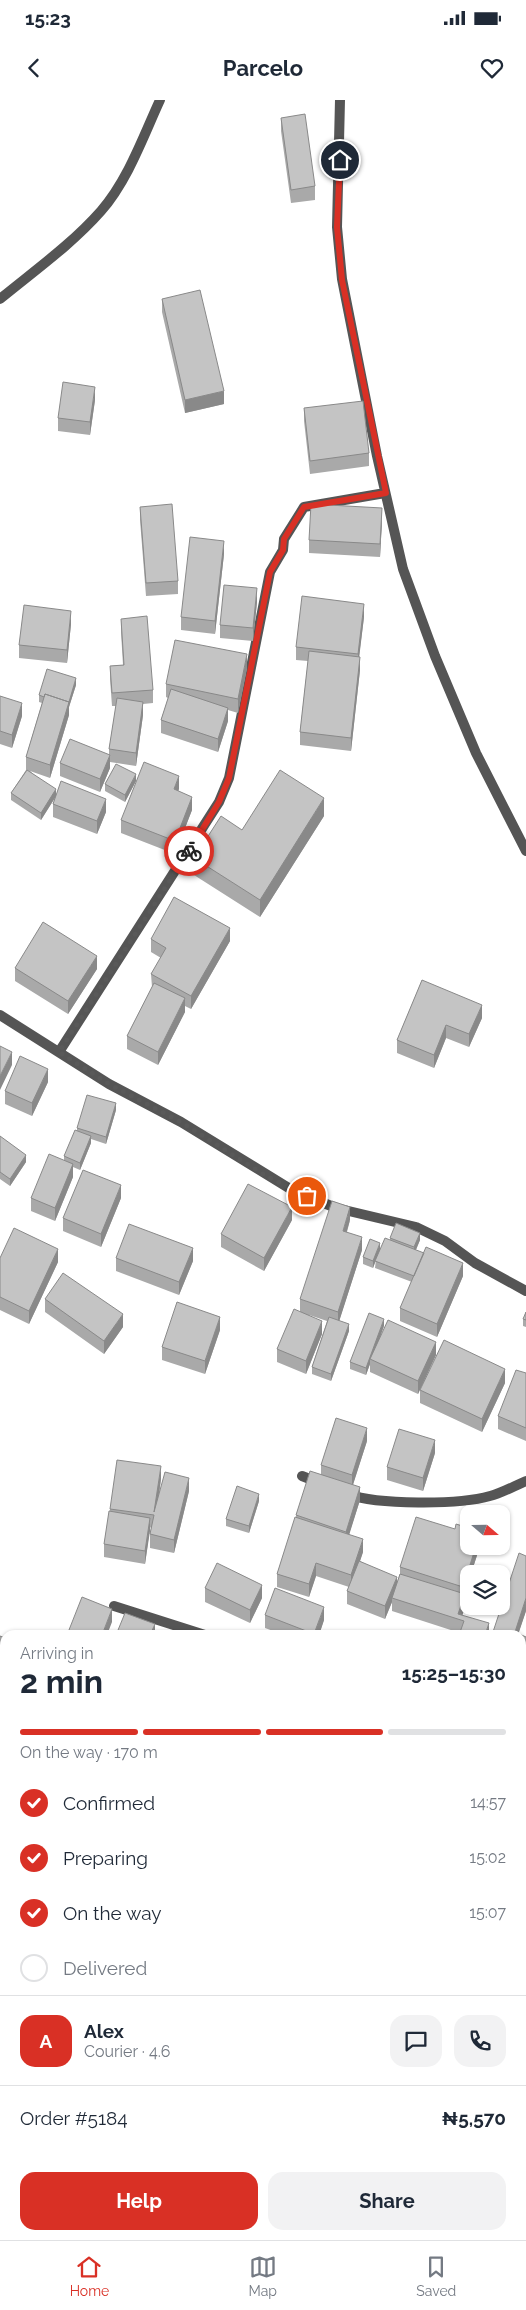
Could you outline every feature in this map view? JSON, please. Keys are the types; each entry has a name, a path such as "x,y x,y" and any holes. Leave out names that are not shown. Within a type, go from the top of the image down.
{"street":[{"path":"0,299 67,243 101,211 118,187 160,100"},
{"path":"340,100 337,227 342,280 403,569 435,656 476,753 526,851"},
{"path":"59,1052 219,802 229,778 270,572 283,550 284,539 304,507 386,493"},
{"path":"0,1015 109,1084 181,1122 292,1190 336,1208 416,1227 445,1241 476,1263 526,1291"},
{"path":"302,1476 354,1496 455,1503 491,1496 526,1481"},
{"path":"114,1606 189,1630"}],"building":[{"path":"305,114 315,186 291,190 281,118"},
{"path":"200,290 224,391 185,400 162,299"},
{"path":"63,382 95,387 90,422 58,418"},
{"path":"363,401 369,453 310,461 304,408"},
{"path":"172,504 178,581 146,583 140,507"},
{"path":"311,504 382,508 380,544 309,540"},
{"path":"190,537 224,541 215,621 181,617"},
{"path":"224,585 257,588 253,628 220,625"},
{"path":"302,596 364,604 358,654 296,647"},
{"path":"24,605 71,611 67,650 19,645"},
{"path":"147,616 153,690 112,693 110,666 124,665 121,619"},
{"path":"175,640 247,654 238,699 166,684"},
{"path":"309,651 360,657 351,738 300,732"},
{"path":"47,669 76,678 69,702 45,694 44,697 39,695"},
{"path":"171,689 228,708 218,739 161,720"},
{"path":"45,694 69,702 50,765 26,757"},
{"path":"0,696 22,703 12,735 0,731"},
{"path":"117,698 143,702 136,753 109,749"},
{"path":"70,739 110,755 100,779 60,763"},
{"path":"144,762 179,776 174,789 192,797 175,841 121,820"},
{"path":"116,764 136,774 125,795 105,784"},
{"path":"27,770 56,789 41,813 11,793"},
{"path":"280,770 324,798 260,900 194,858 221,816 242,830"},
{"path":"61,781 106,799 97,821 53,804"},
{"path":"174,897 230,928 191,996 151,974 166,948 151,939"},
{"path":"43,922 97,956 68,1001 15,968"},
{"path":"422,980 482,1005 469,1034 446,1025 434,1055 397,1040"},
{"path":"154,983 185,998 158,1052 127,1036"},
{"path":"0,1046 12,1052 0,1076"},
{"path":"20,1056 48,1069 32,1103 5,1091"},
{"path":"87,1095 116,1103 106,1137 77,1128"},
{"path":"75,1130 91,1136 80,1163 64,1156"},
{"path":"0,1136 26,1155 10,1179 0,1172"},
{"path":"49,1154 73,1164 55,1208 31,1198"},
{"path":"83,1170 121,1185 101,1234 63,1218"},
{"path":"248,1184 292,1207 264,1258 221,1234"},
{"path":"332,1201 350,1207 343,1231 362,1237 338,1312 300,1299"},
{"path":"396,1223 420,1233 414,1247 390,1238"},
{"path":"129,1224 193,1248 179,1282 116,1258"},
{"path":"14,1228 58,1249 29,1311 0,1297 0,1258"},
{"path":"385,1238 424,1253 414,1276 375,1261"},
{"path":"370,1239 380,1243 373,1261 363,1257"},
{"path":"426,1247 463,1263 437,1324 400,1308"},
{"path":"63,1273 123,1314 104,1341 45,1299"},
{"path":"177,1302 220,1317 205,1361 162,1347"},
{"path":"294,1309 322,1321 306,1361 277,1349"},
{"path":"369,1313 384,1319 366,1368 350,1362"},
{"path":"329,1317 349,1324 331,1374 312,1367"},
{"path":"388,1320 436,1342 418,1381 370,1359"},
{"path":"444,1340 505,1369 482,1419 420,1390"},
{"path":"516,1370 526,1373 526,1428 498,1416"},
{"path":"336,1418 367,1428 352,1475 321,1465"},
{"path":"399,1429 435,1440 423,1478 387,1467"},
{"path":"117,1460 161,1466 154,1512 165,1472 189,1478 174,1540 150,1534 154,1515 110,1509"},
{"path":"310,1471 360,1487 346,1532 296,1515"},
{"path":"237,1486 259,1494 249,1526 226,1519"},
{"path":"109,1511 150,1518 145,1551 104,1544"},
{"path":"295,1517 363,1539 351,1575 316,1563 309,1584 277,1574"},
{"path":"416,1517 455,1529 456,1524 460,1525 460,1555 473,1555 470,1565 460,1565 460,1586 400,1567"},
{"path":"519,1553 526,1556 526,1598 516,1630 494,1630 499,1615 510,1615 510,1580"},
{"path":"359,1561 397,1577 385,1606 347,1591"},
{"path":"217,1563 262,1585 250,1610 205,1588"},
{"path":"400,1574 460,1592 458,1614 489,1623 487,1630 461,1630 464,1621 392,1598"},
{"path":"275,1588 324,1607 315,1630 304,1630 265,1615"},
{"path":"82,1597 112,1609 104,1630 69,1630"},
{"path":"125,1613 155,1624 152,1630 118,1630"}],"way so far":[{"path":"189,851 59,1052 109,1084 181,1122 239,1157 266,1176 307,1196"}],"route":[{"path":"189,851 219,802 229,778 270,572 283,550 284,539 293,528 304,507 386,493 342,280 337,227 340,160"}]}
